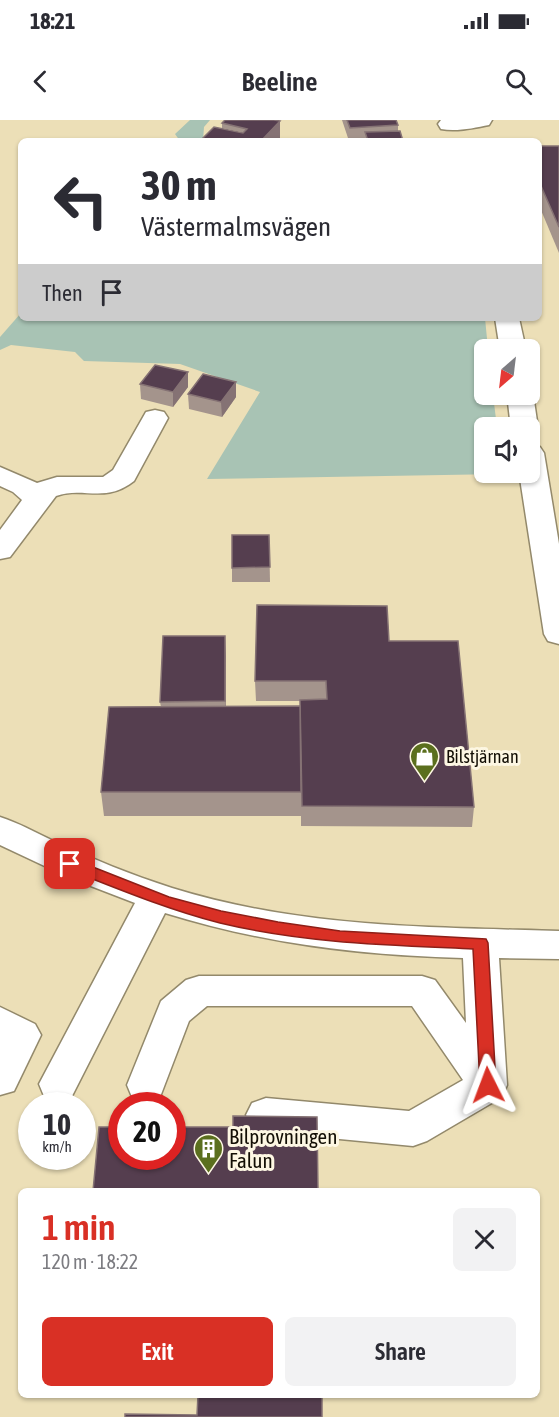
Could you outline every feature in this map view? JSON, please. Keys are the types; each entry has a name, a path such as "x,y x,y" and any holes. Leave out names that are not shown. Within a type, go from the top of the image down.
{"street":[{"path":"451,128 481,120"},
{"path":"508,321 511,339"},
{"path":"0,550 33,508 42,490 76,484 111,486 118,483 156,417"},
{"path":"0,476 23,486 37,498"},
{"path":"537,483 552,553 559,634"},
{"path":"0,831 155,898 221,917 340,937 559,945"},
{"path":"58,1084 155,898"},
{"path":"480,943 488,1085"},
{"path":"146,1085 174,1012 199,992 422,991 488,1085"},
{"path":"0,1023 22,1035 0,1079"},
{"path":"266,1115 412,1129 488,1085"}],"shaded area":[{"path":"0,120 559,120 559,1417 0,1417"}],"green space":[{"path":"190,120 210,120 204,127 203,138 178,138 175,134"},
{"path":"18,316 18,321 485,321 487,339 474,339 474,405 494,405 496,417 474,417 474,474 207,479 260,392 180,364 84,361 75,352 11,345 0,350 0,337"}],"building":[{"path":"225,120 280,121 264,138 203,138 214,127 243,133 247,129 222,123"},
{"path":"347,120 396,120 398,125 350,128"},
{"path":"400,131 402,138 367,138 365,132"},
{"path":"542,146 559,146 559,227 542,188"},
{"path":"155,365 188,372 173,392 140,384"},
{"path":"203,374 236,382 221,402 188,394"},
{"path":"232,535 269,535 270,567 232,568"},
{"path":"257,605 387,606 389,641 458,641 474,807 302,806 300,700 327,699 326,681 255,681"},
{"path":"163,636 225,636 225,701 160,702"},
{"path":"300,706 301,792 101,792 109,707"},
{"name":"Bilprovningen Falun","path":"233,1116 317,1117 318,1188 93,1188 99,1127 108,1127 108,1170 186,1170 186,1127 233,1127"},
{"path":"198,1398 322,1398 322,1417 125,1417 125,1414 197,1415"}],"place":[{"name":"Bilstjärnan","path":"425,782"},
{"name":"Bilprovningen Falun","path":"208,1174"}],"route":[{"path":"70,864 166,902 221,917 278,928 340,937 480,943 488,1085"}]}
